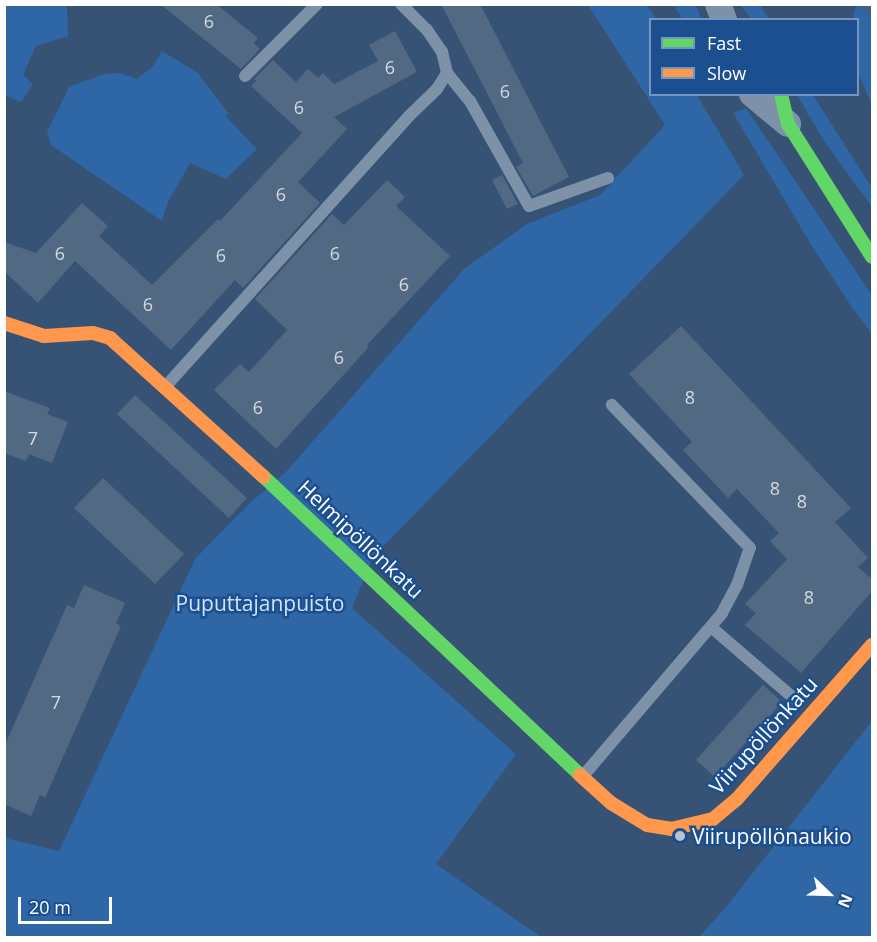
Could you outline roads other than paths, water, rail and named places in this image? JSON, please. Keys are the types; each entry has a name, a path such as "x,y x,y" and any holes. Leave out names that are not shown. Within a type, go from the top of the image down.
{"street":[{"path":"754,96 788,124 873,257"},
{"path":"781,96 788,124"},
{"name":"Helmipöllönkatu","path":"4,323 44,336 93,333 110,338 325,532 582,777 632,818 647,825 671,829"},
{"name":"Viirupöllönkatu","path":"671,829 713,819 737,799 873,645"}],"lane":[{"path":"245,76 317,4"},
{"path":"401,4 427,30 442,52 447,73 470,101 529,206 608,178"},
{"path":"165,387 409,116 437,89 447,73"},
{"path":"582,777 722,613 737,585 750,548 612,405"},
{"path":"711,627 795,700"}],"waterway":[{"path":"861,4 872,12"}],"place":[{"name":"Viirupöllönaukio","path":"680,836"}],"park label":[{"name":"Puputtajanpuisto","path":"260,603"}]}
